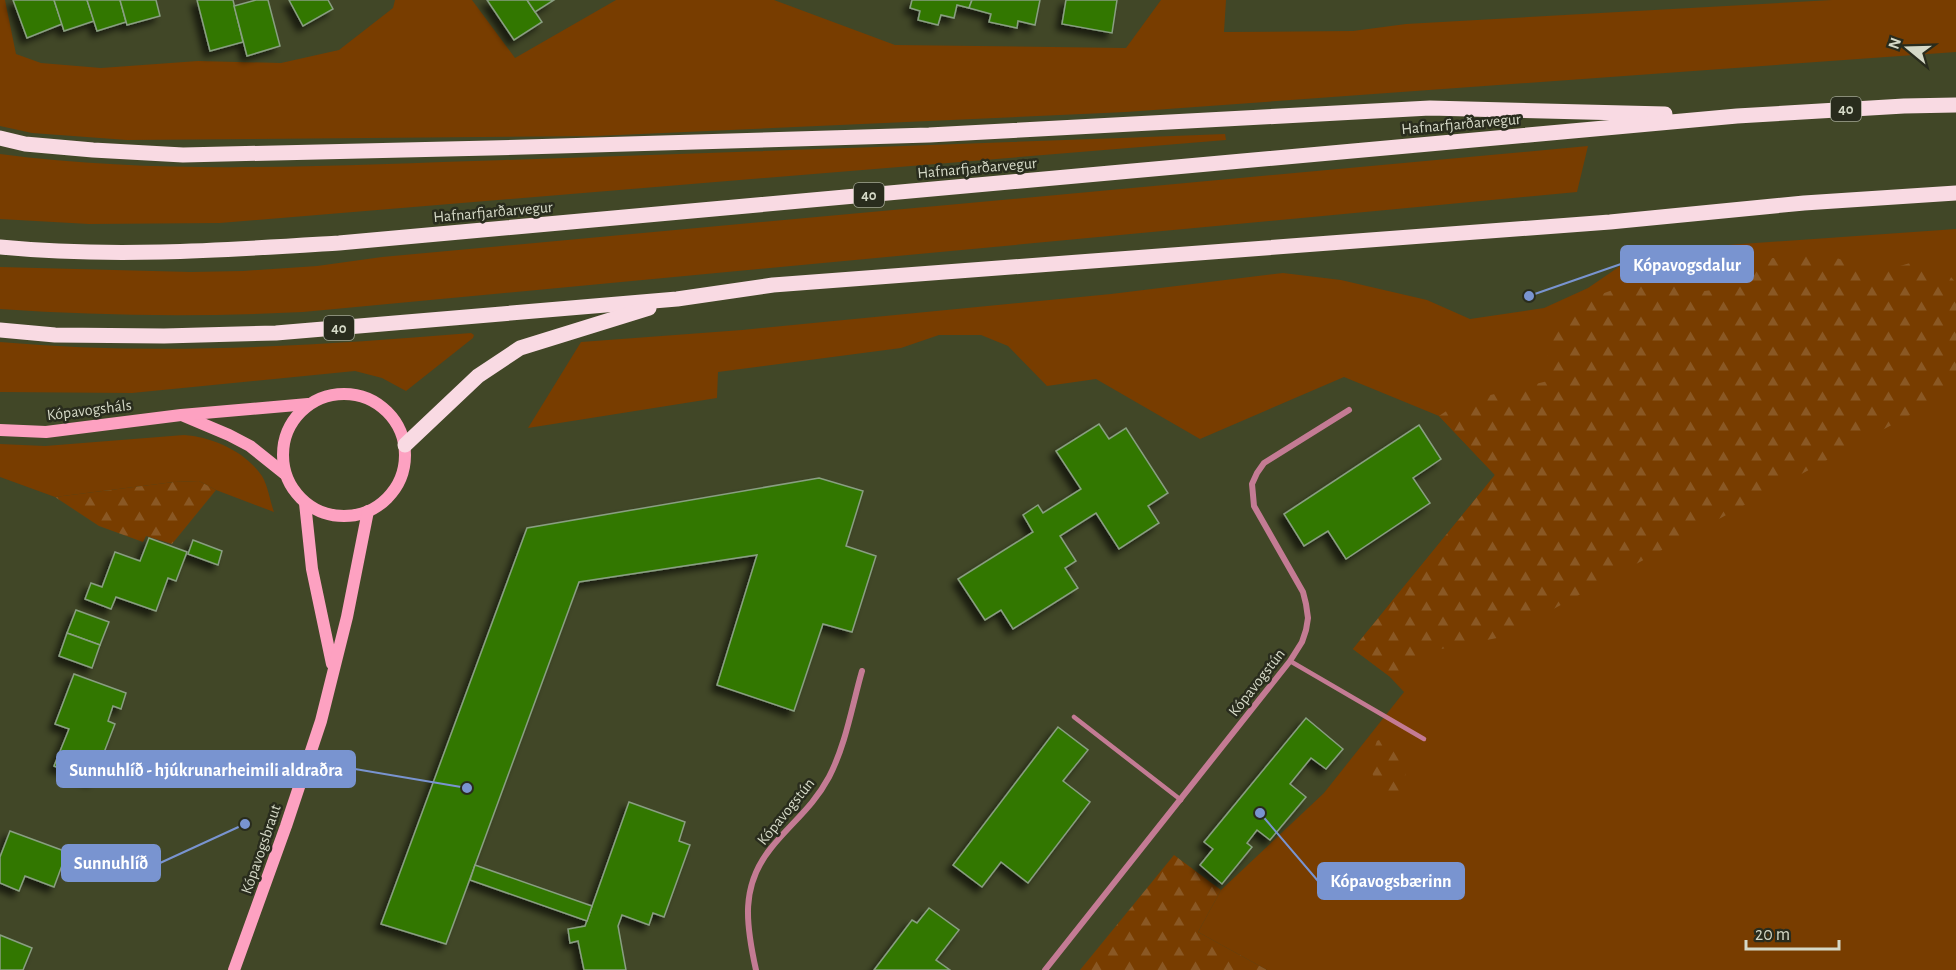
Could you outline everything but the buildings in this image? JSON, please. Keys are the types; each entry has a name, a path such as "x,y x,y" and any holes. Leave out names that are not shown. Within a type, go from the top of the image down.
{"main road":[{"name":"Hafnarfjarðarvegur","path":"0,247 125,253 339,243 1737,116 1956,105"},
{"path":"0,138 25,144 183,155 929,135 1431,108 1737,116"},
{"name":"40","path":"0,330 55,335 164,336 276,333 677,299 773,285 1610,222 1804,203 1956,193"},
{"path":"405,445 478,376 520,348 677,299"}],"street":[{"path":"348,393 368,398 386,409 398,425 405,445 405,465 398,484 385,500 368,512 352,516 336,516 320,512 305,503 293,490 285,474 282,455 285,435 294,418 308,404 327,395 348,393"},
{"name":"Kópavogsháls","path":"0,430 46,432 181,415 308,404"},
{"name":"Kópavogstún","path":"1045,970 1290,662 1302,642 1308,618 1303,592 1254,506 1252,484 1264,463 1349,410"},
{"name":"Kópavogsháls","path":"181,415 229,435 250,447 285,474"},
{"name":"Kópavogsbraut","path":"305,503 312,569 333,668"},
{"name":"Kópavogsbraut","path":"234,970 321,721 347,617 368,512"},
{"name":"Kópavogstún","path":"756,970 746,917 748,897 754,878 771,847 803,816 830,776 845,735 862,671"}],"lane":[{"path":"1290,662 1424,739"},
{"path":"1074,717 1181,800"}],"green space":[{"path":"0,0 5,0 16,54 41,63 101,68 198,61 281,63 339,50 393,8 395,0 472,0 515,58 616,0 774,0 895,45 1126,48 1161,0 1226,0 1224,32 1353,31 1406,24 1832,0 1956,0 1956,52 1126,112 596,136 127,140 32,133 0,126"},
{"path":"1225,134 1226,140 220,223 89,224 0,219 0,154 126,165 315,166"},
{"path":"1588,146 1577,192 303,312 151,315 0,309 0,267 191,272 317,266 382,257"},
{"path":"1956,229 1956,970 1267,970 1198,932 1221,890 1324,793 1404,692 1389,676 1353,649 1495,475 1439,416 1344,377 1200,439 1096,379 1047,386 1008,346 981,335 939,335 901,348 718,372 717,398 528,428 581,342 742,330 1111,294 1283,273 1341,280 1427,300 1470,319 1544,308 1588,288 1642,251"},
{"path":"1824,254 1880,272 1910,263 1934,269 1951,277 1956,283 1956,390 1502,637 1441,649 1389,676 1353,649 1495,475 1439,416 1458,403 1552,380 1545,342 1577,303 1670,269 1697,292 1742,286 1748,260"},
{"path":"471,333 474,335 473,338 406,391 382,378 355,371 132,393 0,392 0,342 118,348 236,348"},
{"path":"184,435 217,442 247,459 262,476 274,512 216,490 199,481 55,497 0,477 0,444 45,446"},
{"path":"199,481 216,490 172,544 146,536 143,542 99,526 55,497 174,482"},
{"path":"1390,734 1408,749 1403,796 1390,800 1378,791 1369,763 1377,741"},
{"path":"1174,855 1221,890 1198,932 1267,970 1080,970"}],"place":[{"name":"Kópavogsdalur","path":"1529,296"},
{"name":"Sunnuhlíð - hjúkrunarheimili aldraðra","path":"467,788"},
{"name":"Kópavogsbærinn","path":"1260,813"},
{"name":"Sunnuhlíð","path":"245,824"}]}
